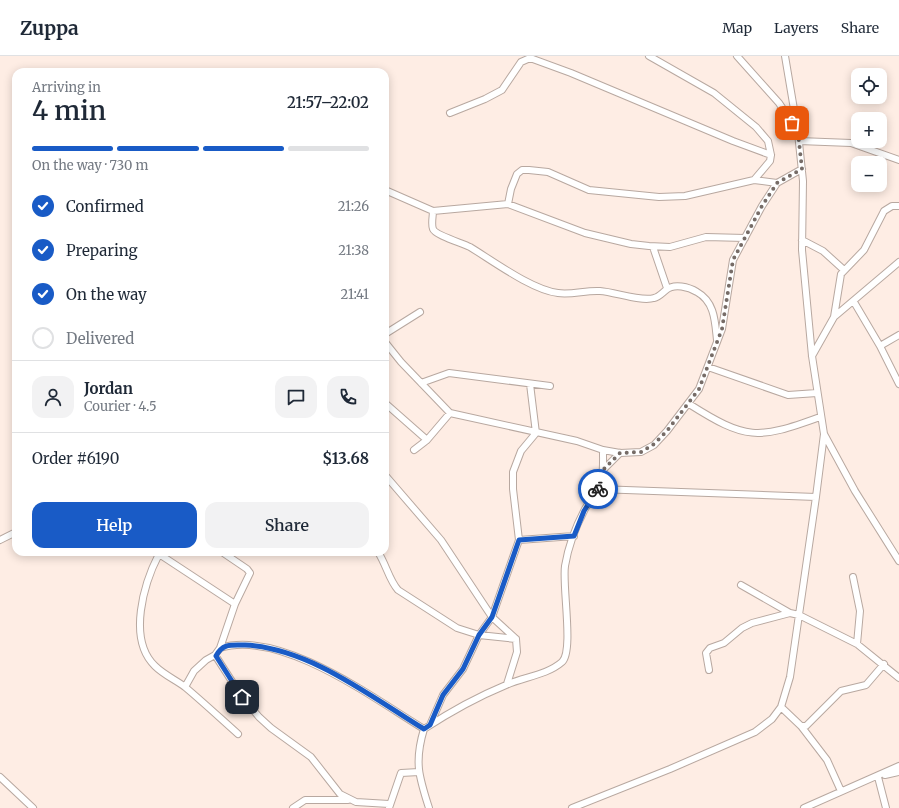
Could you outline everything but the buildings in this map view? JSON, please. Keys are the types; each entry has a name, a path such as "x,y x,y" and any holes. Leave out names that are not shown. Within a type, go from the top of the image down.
{"street":[{"path":"649,56 714,93 764,135 768,141 771,155 770,161 754,180"},
{"path":"737,56 779,103 798,133"},
{"path":"785,56 798,133 802,169 802,240 812,356 820,417 824,434 855,491 899,561"},
{"path":"450,113 485,99 502,90 520,59 532,57 733,141 771,155"},
{"path":"799,141 851,143 899,160"},
{"path":"389,347 450,413 536,433 585,442 603,450 620,453 641,452 654,444 667,431 689,404 701,385 722,329 729,291 731,267 762,206 777,183 802,169"},
{"path":"508,204 514,180 522,170 548,172 589,190 659,197 685,196 754,180 777,183"},
{"path":"389,192 433,211 508,204 599,237 653,247 670,247 706,237 745,238"},
{"path":"812,356 834,316 840,278 844,270 864,250 884,211 892,206 899,206"},
{"path":"433,211 432,228 436,233 462,243 532,284 550,291 565,294 598,291 652,299 661,295 667,288 684,286 697,291 706,297 714,315 717,341"},
{"path":"802,240 823,251 844,270"},
{"path":"653,247 667,288"},
{"path":"834,316 854,302 899,262"},
{"path":"854,302 897,375 899,384"},
{"path":"389,331 420,312"},
{"path":"880,346 899,335"},
{"path":"708,367 783,394 796,396 817,393"},
{"path":"421,383 449,373 550,386"},
{"path":"430,725 443,695 463,669 479,635 492,617 519,540 513,489 513,472 521,452 536,433 530,384"},
{"path":"689,404 722,424 749,433 779,431 820,417"},
{"path":"389,407 427,440"},
{"path":"414,450 427,440 450,413"},
{"path":"572,808 670,769 755,732 772,719 780,707 790,677 824,434"},
{"path":"429,808 419,772 418,752 424,729 443,716 507,684 548,670 563,661 568,650 564,576 565,565 584,511 598,489 603,470 603,450"},
{"path":"603,470 620,453"},
{"path":"389,480 441,540 492,617 516,639 517,652 507,684"},
{"path":"598,489 816,497"},
{"path":"0,540 12,534"},
{"path":"519,540 574,536"},
{"path":"157,556 145,589 140,624 142,642 150,660 156,667 185,687 238,734"},
{"path":"163,556 235,604"},
{"path":"185,687 200,665 206,660 216,656 235,604 250,573 250,571 228,556"},
{"path":"380,556 386,565 393,584 398,590 457,628 479,635 516,639"},
{"path":"853,577 860,611 857,644"},
{"path":"741,585 790,613 799,615 857,644 884,664 899,678"},
{"path":"708,670 706,653 710,648 724,643 742,628 752,623 790,613"},
{"path":"220,648 228,645 251,645 271,648 304,659 354,686 424,729"},
{"path":"216,656 238,692 259,717 276,732 311,757 340,794 350,800"},
{"path":"801,726 810,724 840,691 866,685 884,664"},
{"path":"780,707 801,726 827,760 841,791"},
{"path":"804,808 899,766"},
{"path":"293,808 305,800 350,800 389,806 401,773 419,772"},
{"path":"868,779 899,772"},
{"path":"0,777 33,808"},
{"path":"878,777 886,808"}],"way so far":[{"path":"598,489 603,470 620,453 641,452 654,444 667,431 689,404 704,380 722,329 733,260 762,206 777,183 802,169 798,133 792,123"}],"route":[{"path":"242,697 216,656 220,648 228,645 251,645 271,648 304,659 354,686 424,729 430,725 448,686 463,669 479,635 492,617 519,540 574,536 584,511 598,489"}]}
